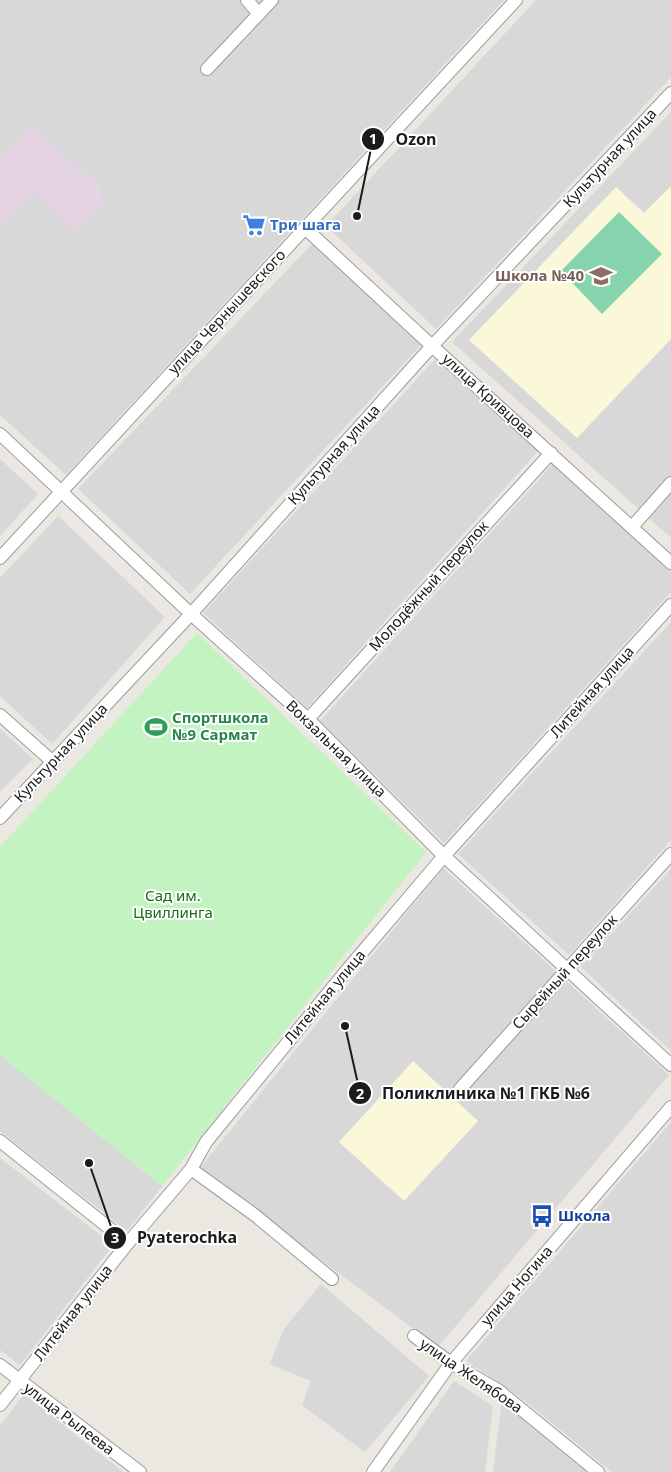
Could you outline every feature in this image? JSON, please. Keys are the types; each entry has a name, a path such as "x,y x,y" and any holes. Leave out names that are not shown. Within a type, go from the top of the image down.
{"street":[{"path":"247,0 258,14"},
{"path":"207,69 272,0"},
{"name":"улица Чернышевского","path":"0,558 516,0"},
{"name":"Культурная улица","path":"0,818 191,614 432,346 671,93"},
{"name":"улица Кривцова","path":"305,228 671,563"},
{"name":"Вокзальная улица","path":"0,434 62,490 191,614 308,719 444,856 568,968 671,1065"},
{"name":"Молодёжный переулок","path":"308,719 551,453"},
{"path":"632,527 671,483"},
{"name":"Литейная улица","path":"0,1405 128,1243 192,1169 206,1142 347,970 444,856 671,605"},
{"path":"0,715 53,762"},
{"name":"Сырейный переулок","path":"460,1090 671,854"},
{"name":"улица Ногина","path":"373,1472 451,1363 671,1107"},
{"path":"0,1141 128,1243"},
{"path":"192,1169 256,1216 332,1279"},
{"name":"улица Желябова","path":"414,1336 451,1363 498,1390 598,1472"},
{"name":"улица Рылеева","path":"0,1365 140,1472"}],"shaded area":[{"path":"0,0 504,0 66,475 0,415"},
{"path":"536,0 671,0 671,77 436,329 326,226"},
{"name":"Школа №40","path":"671,112 671,538 452,342"},
{"path":"32,125 100,186 102,205 76,232 35,192 0,227 0,160"},
{"name":"Школа №40","path":"671,186 671,339 577,438 469,340 616,187 644,213"},
{"path":"313,243 421,345 190,594 78,489"},
{"path":"436,358 538,451 307,708 203,613"},
{"path":"0,459 38,494 0,536"},
{"path":"554,463 671,571 671,592 444,843 320,721"},
{"path":"58,516 165,617 52,744 0,696 0,578"},
{"path":"671,622 671,840 569,955 458,854"},
{"path":"0,729 33,759 0,792"},
{"path":"443,868 669,1075 438,1347 199,1169"},
{"path":"671,869 671,1051 581,967"},
{"path":"0,1055 162,1186 127,1231 0,1131"},
{"path":"413,1061 478,1121 404,1201 339,1142"},
{"path":"671,1122 671,1472 612,1472 520,1397 466,1361"},
{"path":"0,1158 113,1245 20,1365 0,1350"},
{"path":"321,1284 429,1376 365,1452 302,1405 311,1381 270,1364 284,1329"},
{"path":"454,1381 493,1406 485,1472 390,1472"},
{"path":"24,1394 123,1472 0,1472 0,1426"},
{"path":"502,1399 588,1472 493,1472"}],"green space":[{"path":"619,212 662,254 602,314 561,271"},
{"name":"Сад им. Цвиллинга","path":"197,633 426,852 162,1186 0,1055 0,847"}],"place":[{"name":"Ozon","path":"357,216"},
{"name":"Три шага","path":"254,225"},
{"name":"Школа №40","path":"601,276"},
{"name":"Спортшкола №9 Сармат","path":"156,727"},
{"name":"Поликлиника №1 ГКБ №6","path":"345,1026"},
{"name":"Pyaterochka","path":"89,1163"},
{"name":"Школа","path":"542,1216"}]}
